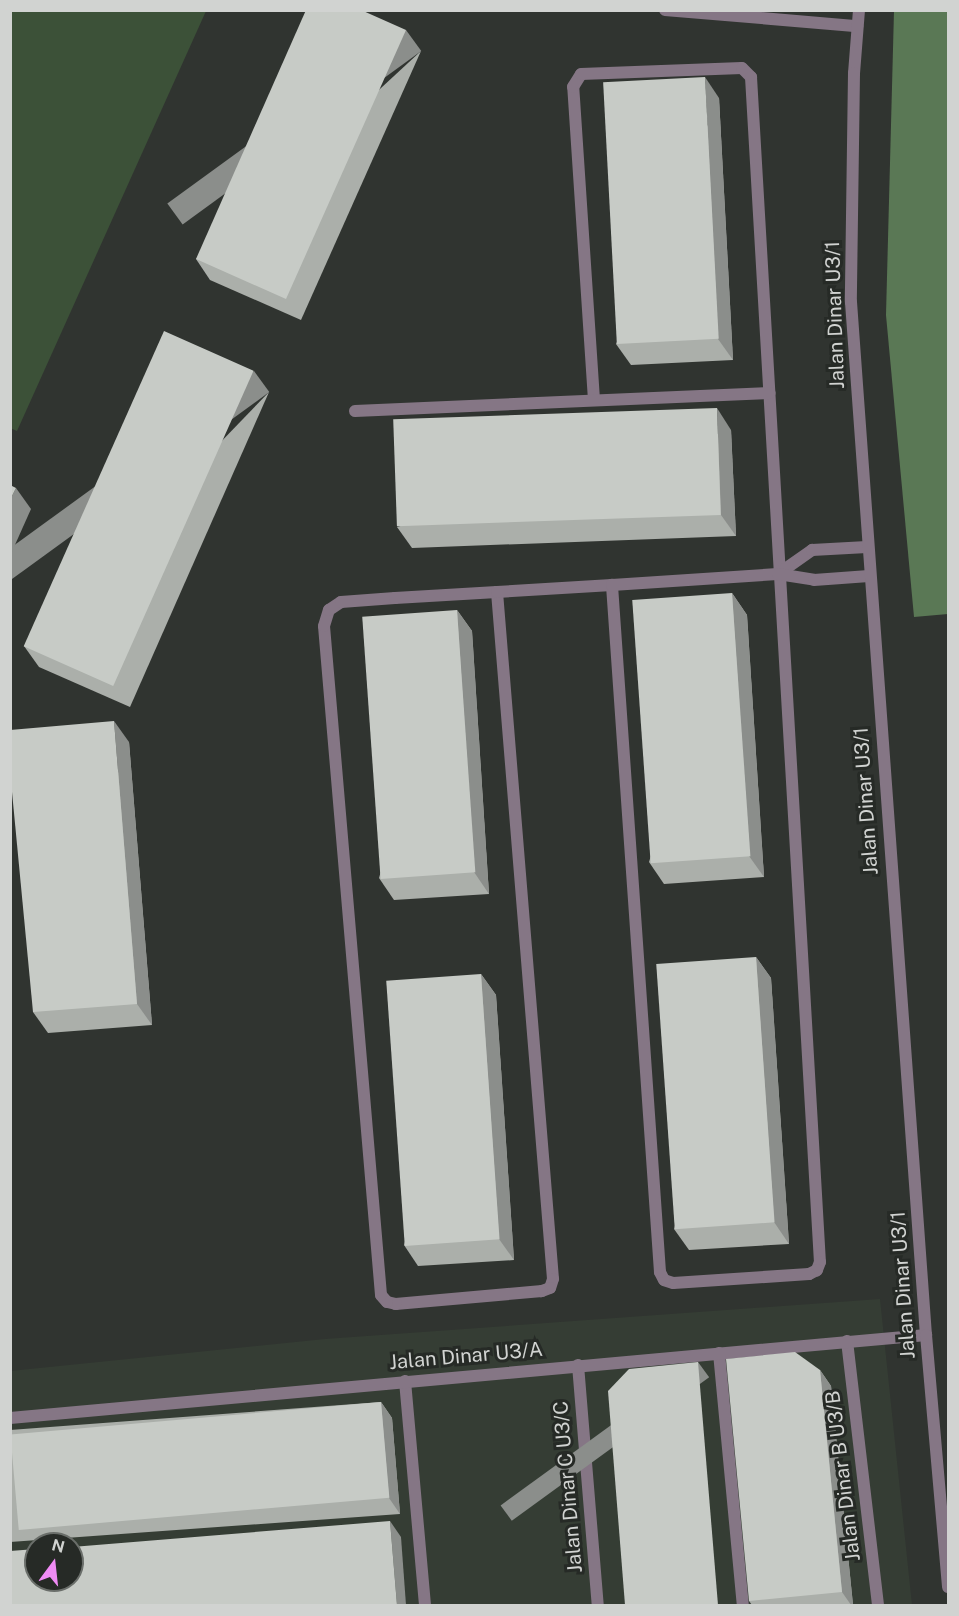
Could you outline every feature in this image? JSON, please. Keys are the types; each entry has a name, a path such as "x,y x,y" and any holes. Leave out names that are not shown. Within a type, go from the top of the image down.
{"street":[{"path":"664,10 857,26"},
{"name":"Jalan Dinar U3/1","path":"859,10 851,302 869,576 926,1335 948,1587"},
{"path":"594,400 573,87 581,74 742,68 751,77 770,393 778,574 820,1262 817,1270 809,1274 673,1283 664,1280 660,1272 612,585"},
{"path":"355,411 770,393"},
{"path":"778,574 812,550 867,547"},
{"path":"496,592 553,1279 550,1288 542,1291 396,1304 387,1302 381,1294 324,626 329,610 340,602 496,592 612,585 778,574 814,579 869,576"},
{"name":"Jalan Dinar U3/A","path":"10,1418 405,1380 926,1335"},
{"name":"Jalan Dinar B U3/B","path":"847,1341 878,1605"},
{"path":"719,1353 743,1605"},
{"name":"Jalan Dinar C U3/C","path":"578,1365 598,1605"},
{"path":"405,1380 425,1605"}],"shaded area":[{"path":"880,1299 912,1605 11,1605 10,1371 325,1339"}],"green space":[{"path":"11,10 206,11 17,431 10,428"},
{"path":"894,11 948,11 948,614 914,617 886,315"}],"building":[{"path":"306,10 361,10 406,30 286,299 196,259"},
{"path":"705,77 719,339 617,344 603,82"},
{"path":"164,331 254,371 113,686 24,646"},
{"path":"717,408 721,515 397,526 393,419"},
{"path":"10,485 16,488 10,500"},
{"path":"732,593 750,856 651,863 632,600"},
{"path":"457,610 475,872 381,879 362,617"},
{"path":"114,721 137,1004 33,1012 10,771 10,730"},
{"path":"756,957 775,1222 675,1229 656,964"},
{"path":"481,974 500,1239 405,1246 386,981"},
{"path":"795,1352 820,1370 842,1592 749,1601 726,1359"},
{"path":"698,1362 718,1605 625,1605 608,1391 629,1369"},
{"path":"381,1402 389,1498 19,1530 10,1434"},
{"path":"390,1521 397,1605 10,1605 10,1551 24,1550 24,1592 84,1592 84,1546"}]}
